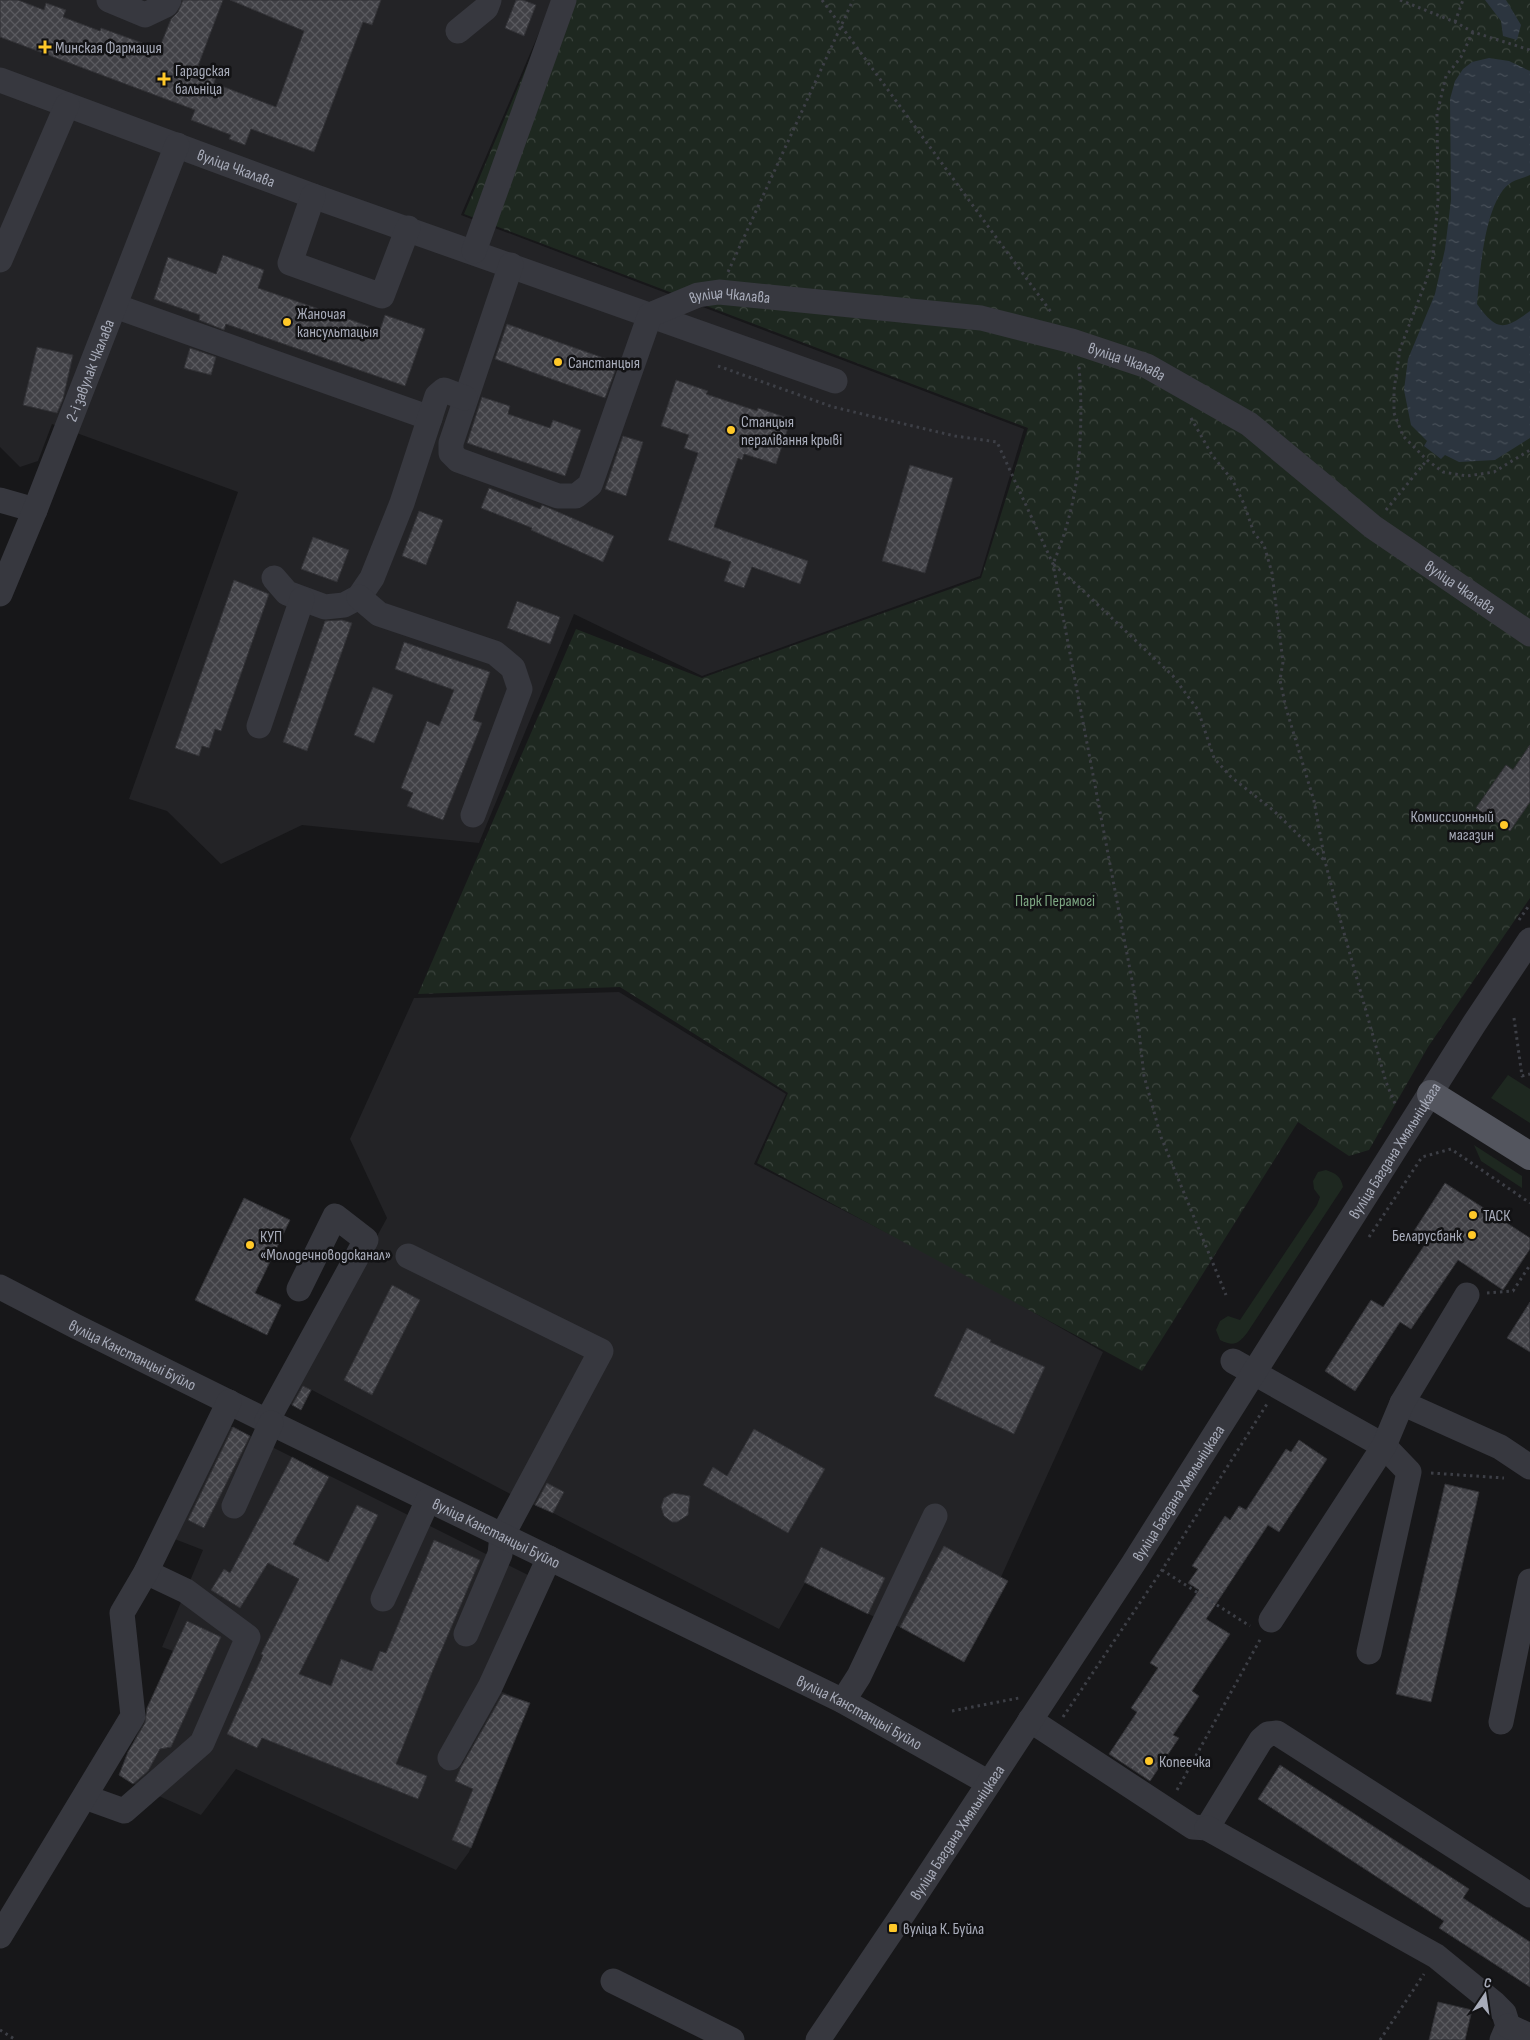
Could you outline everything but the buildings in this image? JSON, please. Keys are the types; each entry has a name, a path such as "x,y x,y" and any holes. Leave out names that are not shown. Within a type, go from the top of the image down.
{"main road":[{"path":"1431,1094 1530,1156"}],"street":[{"path":"109,0 145,15 166,5 169,0"},
{"path":"458,31 486,8 489,0"},
{"path":"474,252 564,0"},
{"name":"вуліца Чкалава","path":"0,80 313,196 408,228 835,382"},
{"path":"0,260 68,105"},
{"name":"2-і завулак Чкалава","path":"0,594 35,510 177,145"},
{"path":"313,196 290,262 382,296 408,228"},
{"path":"511,265 465,398 452,443 451,453 458,460 558,496 576,496 590,485 650,316"},
{"name":"вуліца Чкалава","path":"650,316 698,296 719,292 981,318 1072,341 1147,366 1249,424 1373,527 1530,634"},
{"path":"115,306 430,418"},
{"path":"274,578 287,593 325,607 344,605 359,597 372,578 402,503 437,396 444,390 465,398"},
{"path":"0,500 35,510"},
{"path":"359,597 379,614 495,653 513,668 520,689 473,815"},
{"path":"259,726 302,599"},
{"name":"вуліца Багдана Хмяльніцкага","path":"818,2040 1030,1720 1244,1367 1363,1184 1431,1094 1474,1024 1530,940"},
{"path":"234,1506 269,1422 366,1240 335,1216 299,1288"},
{"path":"408,1256 601,1351 502,1536 500,1554 466,1634"},
{"name":"вуліца Канстанцыі Буйло","path":"0,1287 269,1422 843,1701 989,1783"},
{"path":"1267,1627 1384,1446 1402,1403 1467,1295"},
{"path":"1244,1367 1384,1446 1409,1472 1369,1652"},
{"path":"0,1936 133,1716 122,1614 146,1572 229,1402"},
{"path":"1402,1403 1500,1447 1530,1467"},
{"path":"383,1599 428,1500"},
{"path":"843,1701 859,1676 935,1516"},
{"path":"450,1758 490,1687 549,1558"},
{"path":"85,1797 124,1811 149,1792 202,1743 248,1637 186,1591 146,1572"},
{"path":"1500,1722 1530,1582"},
{"path":"1030,1720 1193,1827 1208,1828 1436,1956 1504,2013 1505,2033 1530,2036"},
{"path":"1208,1828 1261,1740 1268,1734 1276,1733 1530,1895"},
{"path":"613,1981 732,2040"}],"path":[{"path":"822,0 1072,341 1077,352 1081,386 1077,471 1070,516 1054,564"},
{"path":"719,292 853,0"},
{"path":"1400,0 1455,22 1473,32 1530,50"},
{"path":"1455,22 1463,0"},
{"path":"1473,32 1461,57 1446,76 1437,114 1438,200 1434,257 1400,349 1394,390 1394,413 1403,436 1427,460 1443,472 1467,476 1494,472 1530,450"},
{"path":"1174,382 1199,434 1212,455 1233,481 1244,504 1254,534 1264,546 1272,573 1283,662 1280,680 1286,708 1314,801 1325,861 1386,1082 1398,1111"},
{"path":"833,407 955,436 997,442 1054,564 1135,996 1144,1076 1160,1137 1226,1295"},
{"path":"1386,511 1427,460"},
{"path":"1054,564 1173,676 1198,710 1214,758 1230,776 1274,811 1325,861"},
{"path":"1514,1018 1522,1076 1530,1074"},
{"path":"1367,1239 1422,1156 1451,1149 1530,1203"},
{"path":"1467,1295 1513,1291 1530,1265"},
{"path":"1055,1737 1060,1722 1162,1570 1267,1403"},
{"path":"1162,1570 1267,1627 1180,1785 1164,1808"},
{"path":"952,1711 1019,1698"},
{"path":"1380,2040 1436,1956"},
{"path":"0,2030 16,2040"}],"shaded area":[{"path":"0,0 553,0 461,215 1024,429 980,576 702,676 574,614 479,843 302,825 221,864 167,811 129,799 238,492 52,424 38,461 20,467 0,447"},
{"path":"619,992 786,1094 754,1164 963,1272 1103,1352 1001,1577 1008,1581 964,1662 900,1627 885,1622 805,1583 779,1629 553,1513 520,1499 312,1390 301,1409 286,1402 387,1218 350,1139 414,998"},
{"path":"224,1423 530,1576 490,1687 530,1703 469,1852 456,1870 236,1769 201,1815 139,1787 119,1775 173,1651 162,1647 203,1550 172,1538"}],"green space":[{"name":"Парк Перамогі","path":"555,0 1530,0 1530,898 1428,1047 1369,1150 1349,1156 1298,1122 1142,1371 757,1163 788,1093 620,987 418,994 576,629 702,678 981,578 1028,428 464,214"},
{"path":"1508,1075 1530,1089 1530,1123 1491,1098"},
{"path":"1474,1145 1522,1176 1522,1188 1481,1161"},
{"path":"1326,1170 1332,1172 1341,1180 1343,1187 1247,1333 1241,1340 1232,1344 1220,1340 1216,1330 1220,1321 1228,1316 1240,1320 1317,1205 1320,1197 1314,1189 1313,1181 1318,1172"}],"water":[{"path":"1485,0 1506,0 1521,25 1517,40 1503,36 1501,21"},
{"path":"1489,58 1509,61 1530,71 1530,175 1512,182 1503,191 1495,204 1485,238 1477,304 1490,320 1501,325 1514,322 1530,311 1530,438 1495,460 1459,462 1445,455 1441,459 1424,446 1427,441 1411,425 1404,390 1408,359 1435,294 1445,249 1451,200 1450,99 1455,81 1463,69 1472,62"}],"place":[{"name":"Минская Фармация","path":"45,47"},
{"name":"Гарадская бальніца","path":"164,79"},
{"name":"Жаночая кансультацыя","path":"287,322"},
{"name":"Санстанцыя","path":"558,362"},
{"name":"Станцыя пералівання крыві","path":"731,430"},
{"name":"Комиссионный магазин","path":"1504,825"},
{"name":"ТАСК","path":"1473,1215"},
{"name":"Беларусбанк","path":"1472,1235"},
{"name":"КУП «Молодечноводоканал»","path":"250,1245"},
{"name":"Копеечка","path":"1149,1761"},
{"name":"вуліца К. Буйла","path":"893,1928"}]}
